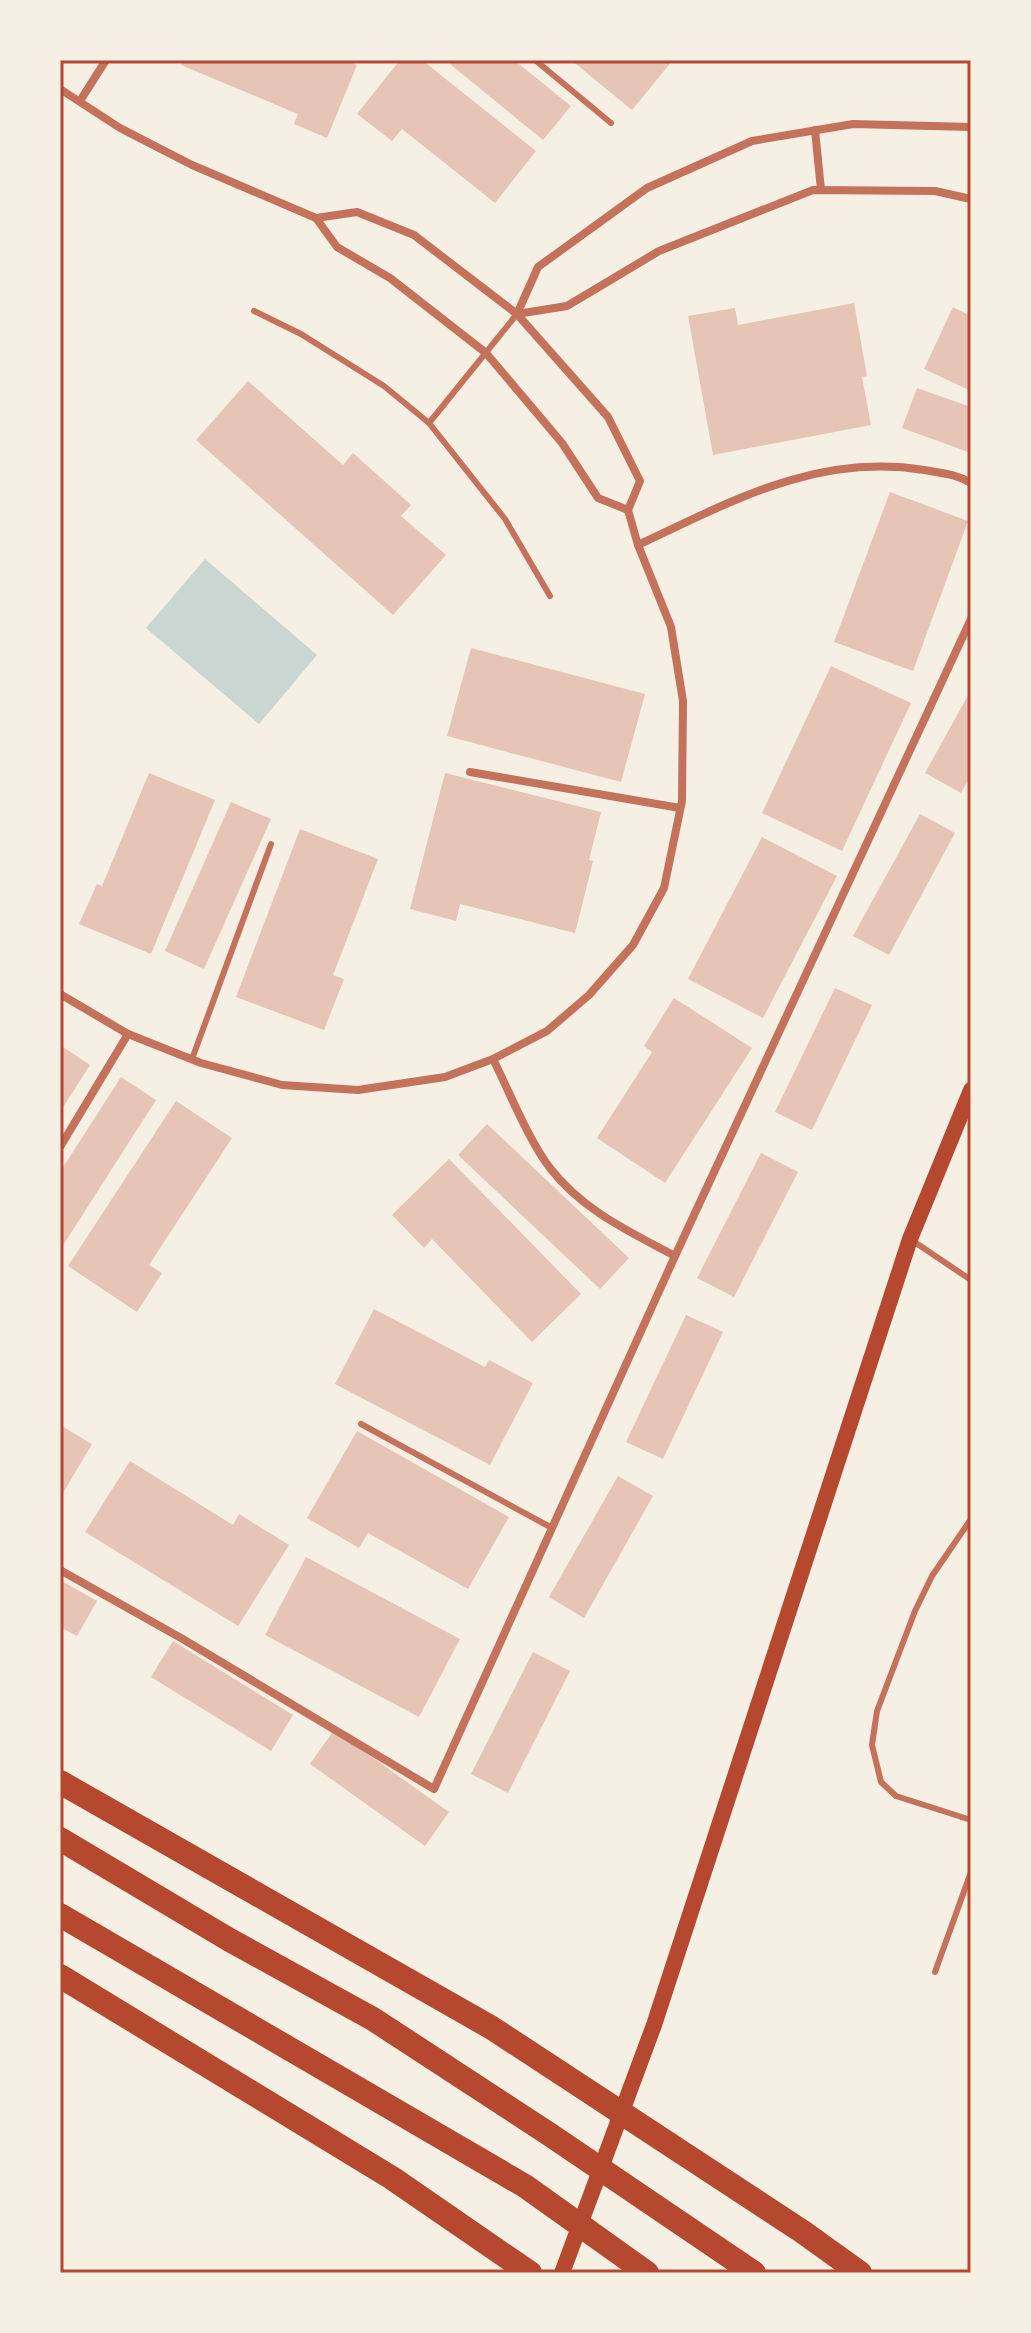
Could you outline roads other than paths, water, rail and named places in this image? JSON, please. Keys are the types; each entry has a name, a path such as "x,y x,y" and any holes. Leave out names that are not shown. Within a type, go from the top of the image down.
{"highway":[{"path":"60,1782 492,2028 803,2232 860,2273"},
{"path":"60,1839 228,1939 373,2019 754,2273"},
{"path":"60,1915 525,2186 647,2273"},
{"path":"60,1976 392,2178 530,2273"}],"main road":[{"path":"562,2273 654,2025 910,1239 971,1090"}],"street":[{"path":"80,101 106,60"},
{"path":"60,89 120,128 192,165 316,218 337,247 390,278 486,353 562,443 598,498 628,510"},
{"path":"517,314 538,267 647,188 752,141 853,124 971,127"},
{"path":"815,130 821,190"},
{"path":"517,314 567,306 659,251 813,190 935,191 971,199"},
{"path":"60,994 128,1034 192,1059 282,1085 358,1090 445,1077 493,1059 547,1031 589,995 633,945 664,888 680,808 683,701 671,627 638,545 628,510 640,481 608,417 517,314 414,235 357,212 316,218"},
{"path":"638,545 743,496 813,472 891,465 959,476 971,483"},
{"path":"60,1570 181,1638 434,1789 675,1256 971,619"},
{"path":"470,772 680,808"},
{"path":"60,1147 128,1034"},
{"path":"493,1059 548,1166 566,1187 620,1227 675,1256"}],"lane":[{"path":"535,60 611,123"},
{"path":"254,311 301,334 384,386 429,423 505,519 550,596"},
{"path":"429,423 517,314"},
{"path":"192,1059 271,844"},
{"path":"910,1239 971,1280"},
{"path":"361,1424 552,1528"},
{"path":"971,1519 932,1576 915,1611 881,1698 872,1745 881,1782 896,1796 971,1820"},
{"path":"935,1972 971,1872"}]}
